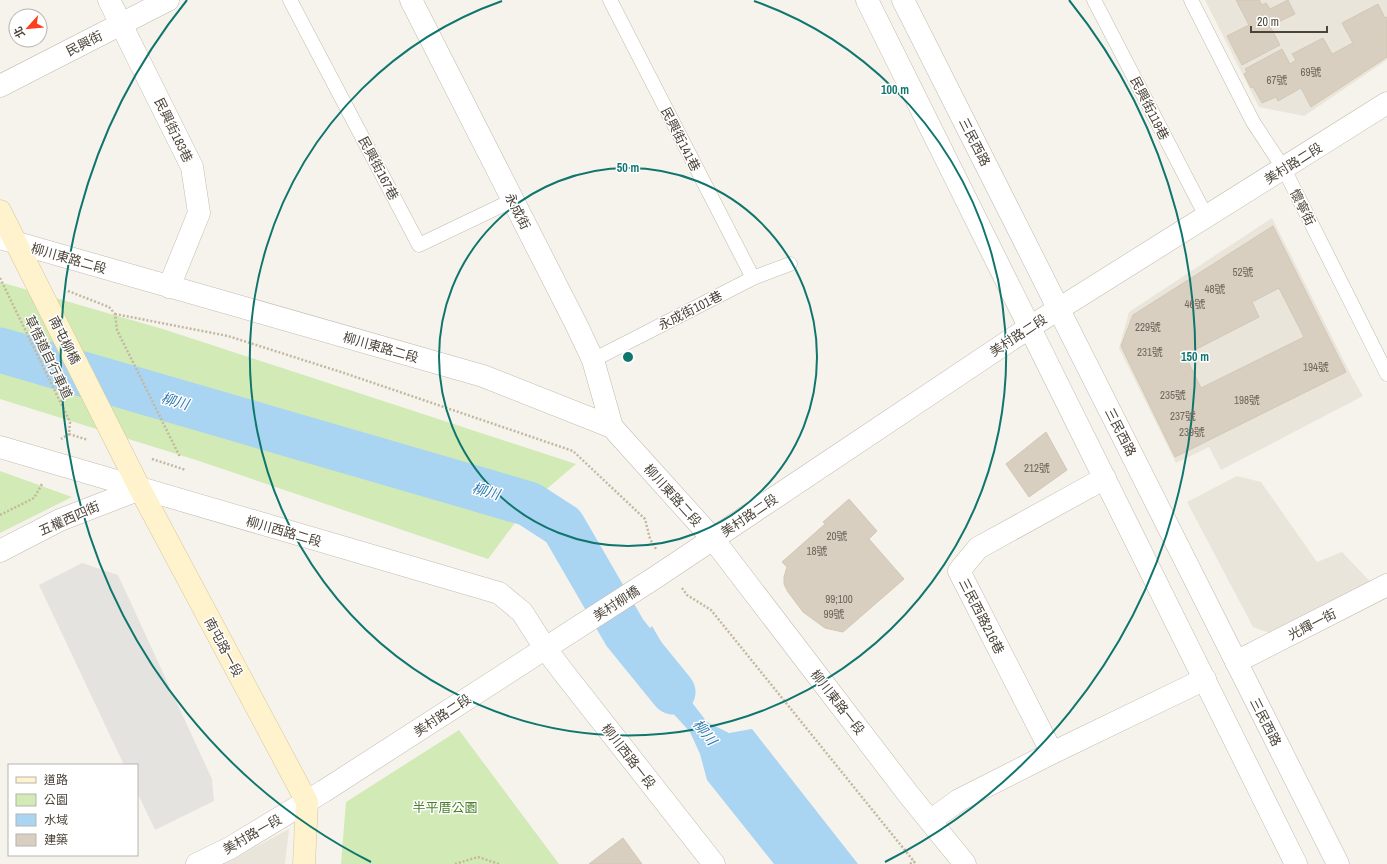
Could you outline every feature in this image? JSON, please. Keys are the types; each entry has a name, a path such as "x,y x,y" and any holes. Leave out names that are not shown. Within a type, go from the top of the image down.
{"main road":[{"path":"0,211 8,241"},
{"name":"南屯柳橋","path":"8,241 49,309 114,436"},
{"name":"南屯路一段","path":"114,436 140,489 307,802"},
{"path":"304,864 307,802"}],"street":[{"name":"民興街183巷","path":"109,0 192,167 199,213 169,287"},
{"name":"民興街","path":"0,86 168,0"},
{"name":"永成街","path":"410,0 513,200 592,360 612,427"},
{"path":"867,0 1205,678 1296,864"},
{"name":"三民西路","path":"903,0 1338,864"},
{"name":"美村路二段","path":"656,577 1030,327 1387,104"},
{"name":"柳川東路二段","path":"8,241 484,376 612,427 712,540"},
{"name":"柳川西路二段","path":"0,447 499,593 522,612 545,648"},
{"name":"三民西路216巷","path":"1052,753 959,571 978,548 1105,478"},
{"name":"五權西四街","path":"0,551 60,520 140,489"},
{"name":"柳川東路一段","path":"712,540 964,864"},
{"name":"美村柳橋","path":"577,628 656,577"},
{"name":"光輝一街","path":"1236,662 1387,585"},
{"name":"美村路二段","path":"307,802 577,628"},
{"name":"柳川西路一段","path":"545,648 714,864"},
{"path":"930,821 958,800 1205,678"},
{"name":"美村路一段","path":"196,864 230,848 307,802"}],"lane":[{"name":"民興街167巷","path":"290,0 419,245 513,200"},
{"name":"民興街141巷","path":"610,0 753,278"},
{"name":"民興街119巷","path":"1094,0 1206,216"},
{"name":"懷寧街","path":"1191,0 1252,122 1284,169 1387,374"},
{"name":"永成街101巷","path":"592,360 753,278 790,264"}],"path":[{"name":"草悟道自行車道","path":"0,278 70,422 69,434 57,441"},
{"path":"180,457 117,330 115,314 228,336 344,373 572,451 645,519 650,539"},
{"path":"0,515 34,498"},
{"path":"692,598 711,610 916,864"},
{"path":"455,864 478,857 499,864"},
{"path":"910,864 914,861"}],"shaded area":[{"path":"1205,0 1387,0 1387,60 1304,116 1259,107"},
{"path":"1272,218 1363,396 1221,470 1209,447 1176,463 1119,348 1129,312"},
{"path":"1237,476 1261,482 1317,562 1342,552 1384,596 1291,641 1253,627 1187,502"},
{"path":"82,563 118,575 212,779 214,801 155,830 138,794 138,764 124,764 39,585"},
{"path":"289,829 285,864 224,864"}],"green space":[{"path":"0,282 166,330 576,464 529,504 488,559 196,460 0,399"},
{"path":"0,471 72,497 0,533"},
{"name":"半平厝公園","path":"459,730 559,864 341,864 346,802"}],"water":[{"path":"652,626 679,673 690,700 707,722 729,733 752,729 858,864 774,864 707,780 700,754 690,732 670,710 627,653"}],"building":[{"path":"1236,0 1259,0 1262,5 1266,3 1270,9 1288,0 1295,14 1270,26 1280,45 1242,65 1227,36 1249,25"},
{"path":"1378,4 1385,18 1387,17 1387,57 1311,107 1301,88 1278,101 1276,97 1262,103 1253,87 1251,88 1244,74 1247,72 1245,69 1282,49 1290,64 1296,60 1292,54 1323,38 1332,54 1353,43 1342,23"},
{"path":"1273,226 1346,372 1175,457 1121,346 1133,315","holes":["1279,288 1304,337 1201,388 1185,355 1259,317 1252,302"]},
{"path":"1046,432 1067,470 1029,497 1006,464"},
{"path":"849,499 877,531 869,539 904,579 843,632 825,628 803,612 784,584 784,577 787,567 782,562 825,524 823,522"},
{"path":"623,838 642,864 589,864"}],"waterway":[{"name":"柳川","path":"0,350 529,504 563,526 625,633 673,692"}]}
